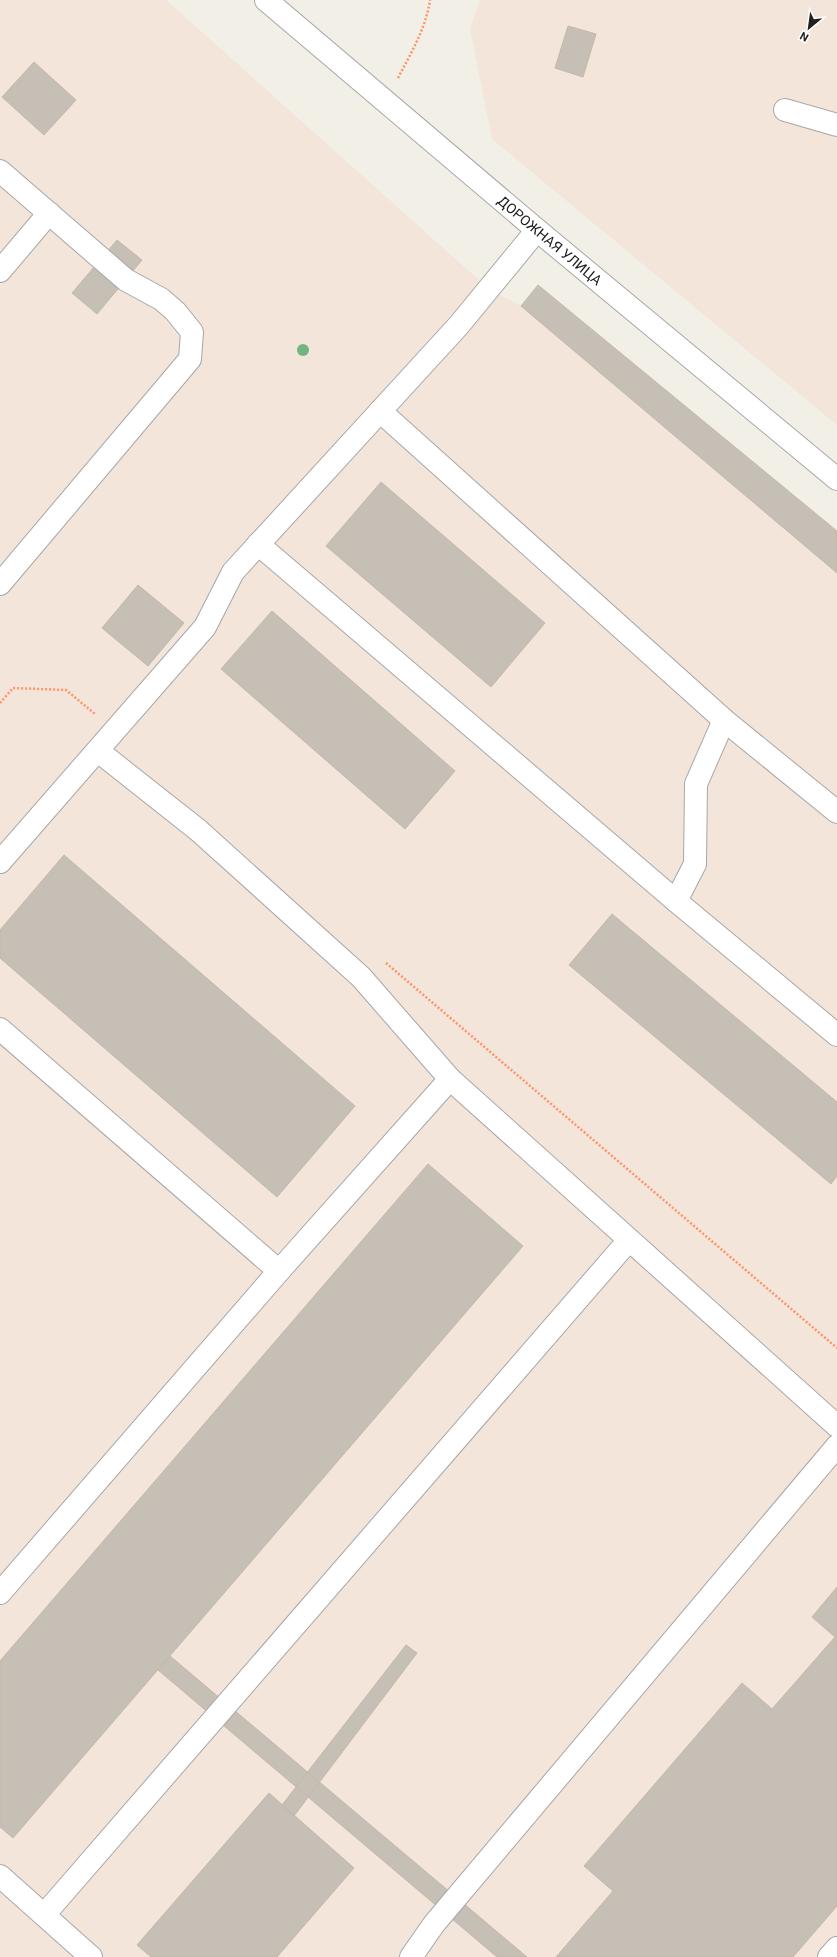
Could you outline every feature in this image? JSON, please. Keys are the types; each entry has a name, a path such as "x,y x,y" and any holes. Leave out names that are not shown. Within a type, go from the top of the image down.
{"street":[{"name":"ДОРОЖНАЯ УЛИЦА","path":"266,0 537,230 837,479"},
{"path":"785,110 837,125"},
{"path":"0,171 126,280 161,299 175,311 192,332 190,359 0,584"},
{"path":"0,271 49,213"},
{"path":"0,862 205,627 233,572 464,319 537,230"},
{"path":"380,411 724,720 837,812"},
{"path":"258,544 676,901 837,1035"},
{"path":"676,901 695,864 696,784 724,720"},
{"path":"98,751 198,830 361,977 450,1079 837,1426"},
{"path":"0,1029 279,1270"},
{"path":"0,1592 279,1270 450,1079"},
{"path":"44,1915 629,1240"},
{"path":"411,1957 434,1924 837,1446"},
{"path":"0,1876 91,1957"},
{"path":"829,1957 837,1948"}],"path":[{"path":"384,101 413,50 428,12 430,0"},
{"path":"0,703 12,688 66,690 115,731"},
{"path":"382,959 837,1348"}],"shaded area":[{"path":"0,0 166,0 490,290 521,306 837,573 837,1957 0,1957"},
{"path":"480,0 837,0 837,425 492,139 470,29"}],"building":[{"path":"568,26 596,34 583,77 555,68"},
{"path":"34,62 76,100 44,135 2,97"},
{"path":"117,240 142,260 97,314 72,293"},
{"path":"538,285 837,531 837,573 521,306"},
{"path":"381,482 545,623 491,687 326,546"},
{"path":"138,585 184,623 148,666 102,628"},
{"path":"272,611 455,771 405,829 221,669"},
{"path":"64,855 355,1106 277,1197 0,958 0,930"},
{"path":"612,914 837,1102 837,1176 831,1184 569,965"},
{"path":"428,1164 523,1246 13,1838 0,1827 0,1661"},
{"path":"837,1587 837,1906 793,1957 556,1957 613,1891 584,1866 742,1683 772,1709 835,1637 812,1617"},
{"path":"406,1645 417,1653 294,1816 282,1805"},
{"path":"170,1656 527,1957 497,1957 158,1670"},
{"path":"269,1793 354,1868 277,1957 151,1957 137,1945"}]}
